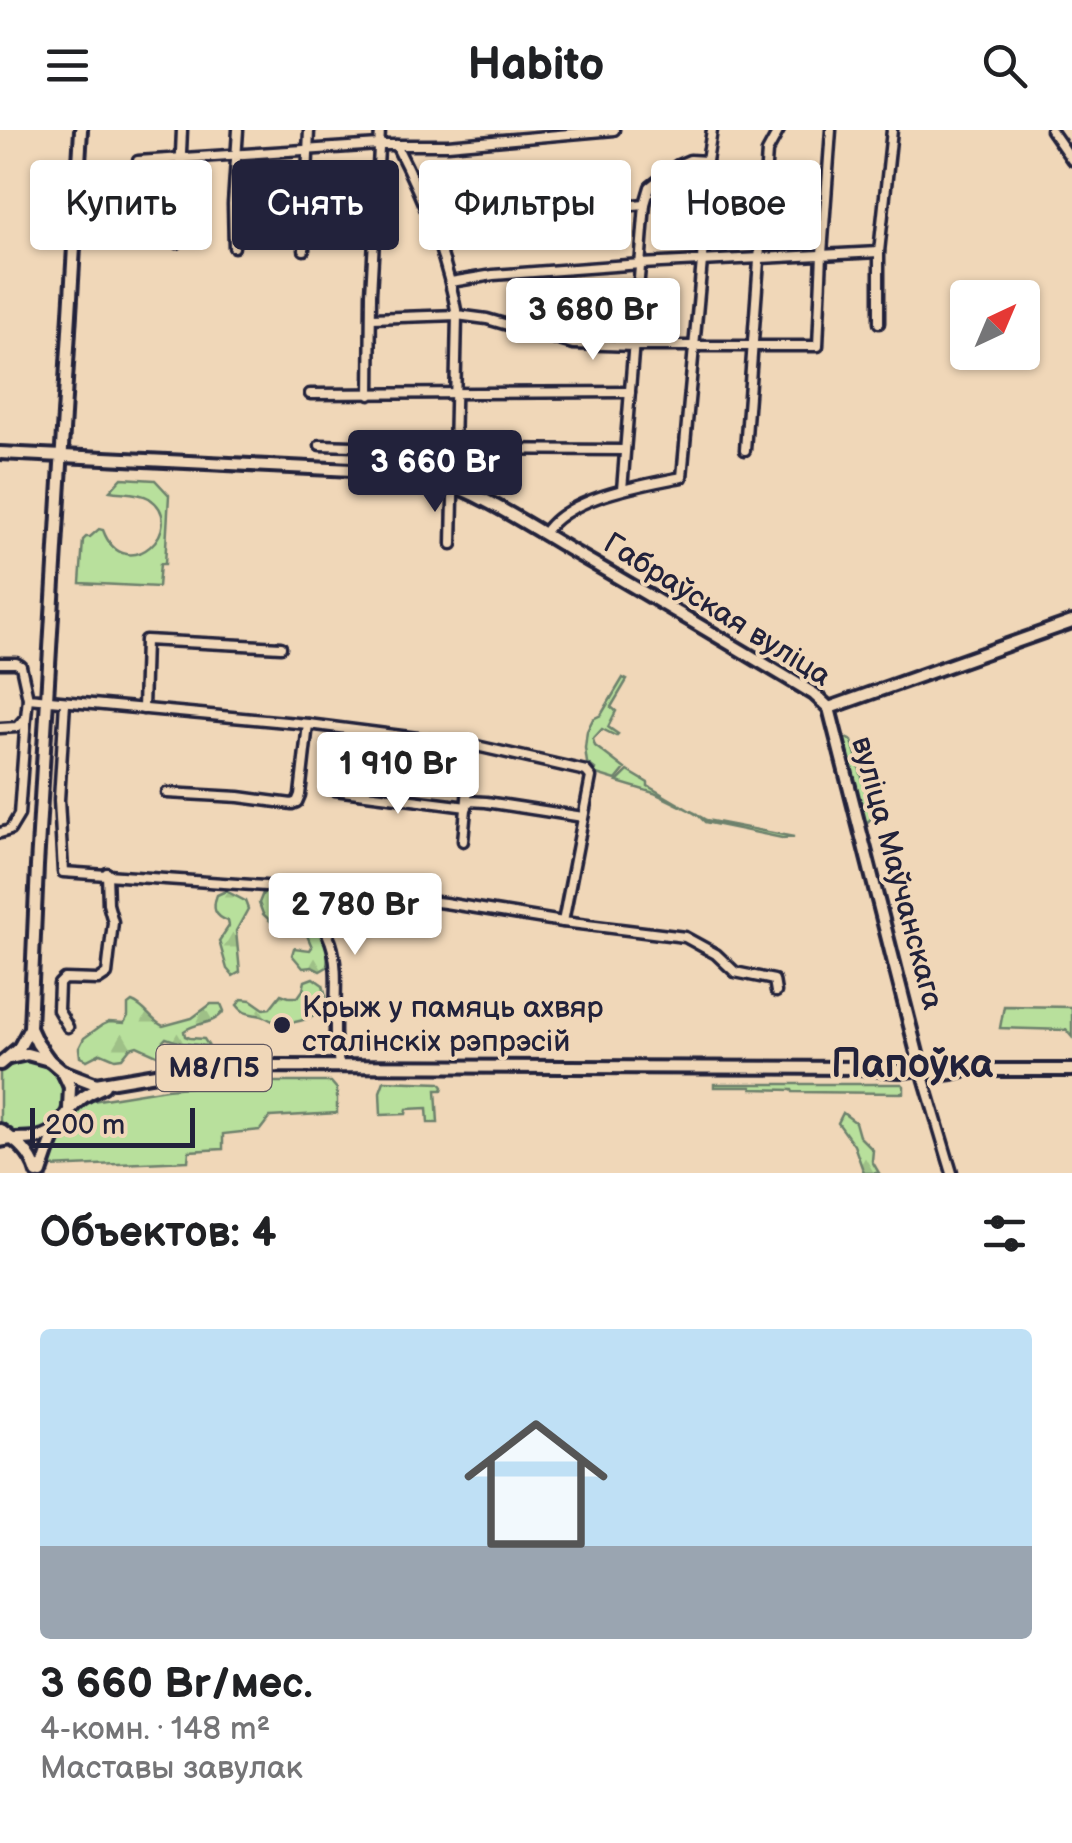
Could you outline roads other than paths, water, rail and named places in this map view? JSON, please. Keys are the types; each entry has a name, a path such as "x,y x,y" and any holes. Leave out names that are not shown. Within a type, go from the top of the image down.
{"main road":[{"path":"4,1061 30,1028 81,130"},
{"name":"Габраўская вуліца","path":"0,454 415,473 453,485 544,534 797,684 829,708"},
{"name":"вуліца Маўчанскага","path":"921,1069 829,708 1072,622"},
{"path":"30,1028 49,1060"},
{"path":"892,1070 911,1060 916,1048"},
{"path":"4,1061 27,1054 49,1060"},
{"name":"М8/П5","path":"49,1060 62,1071 95,1084 174,1071 339,1066 892,1070 936,1064 963,1070 1072,1070"},
{"path":"62,1071 71,1096 68,1113"},
{"name":"М8/П5","path":"58,1128 79,1100 109,1083"},
{"path":"0,1141 32,1140 58,1128"},
{"path":"39,1173 58,1128"},
{"path":"0,1130 34,1161 39,1173"}],"street":[{"path":"181,159 182,130"},
{"path":"237,160 238,130"},
{"path":"308,160 309,130"},
{"path":"370,395 380,130"},
{"path":"448,145 449,130"},
{"path":"160,160 379,145 448,145 530,133 614,130"},
{"path":"707,160 712,130"},
{"path":"745,450 767,152 779,130"},
{"path":"372,318 457,315 488,319 573,344 818,346 831,130"},
{"path":"879,323 879,252 892,130"},
{"path":"1052,130 1072,160"},
{"path":"396,145 419,194"},
{"path":"622,490 645,204 651,186"},
{"path":"631,205 645,204"},
{"path":"441,250 457,315 452,544"},
{"path":"544,534 567,511 622,490 682,476 703,250"},
{"path":"451,282 641,264 879,252"},
{"path":"310,394 630,392"},
{"path":"320,445 624,450"},
{"path":"142,709 145,640 281,647"},
{"path":"0,662 21,666 28,698 19,815 10,830 0,833"},
{"path":"28,698 308,724 472,745 586,770 591,777 563,922"},
{"path":"65,702 59,800 63,872 352,892 685,937 716,954 735,972 774,980 776,992"},
{"path":"0,728 17,726 26,717"},
{"path":"167,793 297,802 308,724"},
{"path":"463,841 472,745"},
{"path":"335,790 467,804 486,802 583,817"},
{"path":"68,1027 58,1010 59,984 64,979 98,980 108,974 113,922 108,904 108,874"},
{"path":"285,888 316,915 334,952 339,1066"},
{"path":"921,1069 952,1173"}],"place":[{"name":"Крыж у памяць ахвяр сталінскіх рэпрэсій","path":"282,1025"}],"district":[{"name":"Папоўка","path":"912,1065"}]}
